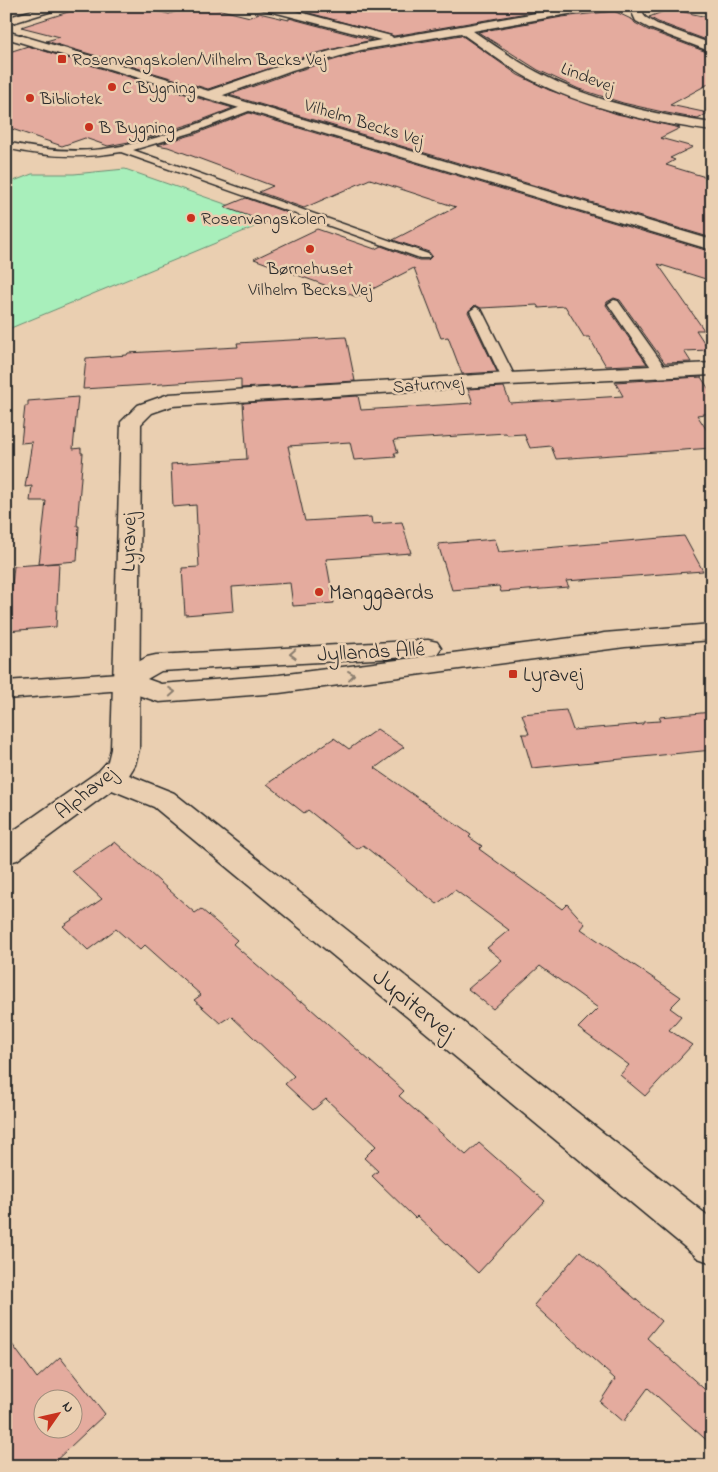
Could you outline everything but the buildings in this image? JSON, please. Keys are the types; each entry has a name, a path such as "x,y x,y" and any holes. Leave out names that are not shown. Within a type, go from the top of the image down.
{"street":[{"path":"6,22 58,6"},
{"path":"262,6 396,40"},
{"path":"210,95 323,56 396,40 597,6"},
{"path":"634,6 640,19 653,26 712,48"},
{"name":"Lindevej","path":"463,29 509,61 534,75 605,105 658,118 712,127"},
{"name":"Vilhelm Becks Vej","path":"6,34 712,245"},
{"name":"Saturnvej","path":"145,409 169,400 509,379 662,373 712,369"},
{"name":"Lyravej","path":"125,681 131,422 145,409"},
{"name":"Jyllands Allé","path":"6,690 125,681 158,693 279,684 622,640 712,632"},
{"name":"Alphavej","path":"6,852 109,778 121,765 125,749 125,681"},
{"name":"Jupitervej","path":"109,778 164,800 712,1244"}],"lane":[{"path":"6,145 24,150 55,154 84,155 124,150 152,144 251,107"},
{"path":"124,150 424,256"},
{"path":"614,304 662,373"},
{"path":"476,311 509,379"}],"green space":[{"path":"125,169 271,220 6,330 6,184 32,174 74,174"}],"place":[{"name":"Rosenvangskolen/Vilhelm Becks Vej","path":"62,59"},
{"name":"C Bygning","path":"112,87"},
{"name":"Bibliotek","path":"30,98"},
{"name":"B Bygning","path":"89,127"},
{"name":"Rosenvangskolen","path":"191,218"},
{"name":"Børnehuset Vilhelm Becks Vej","path":"310,249"},
{"name":"Manggaards","path":"319,592"},
{"name":"Lyravej","path":"513,674"}]}
